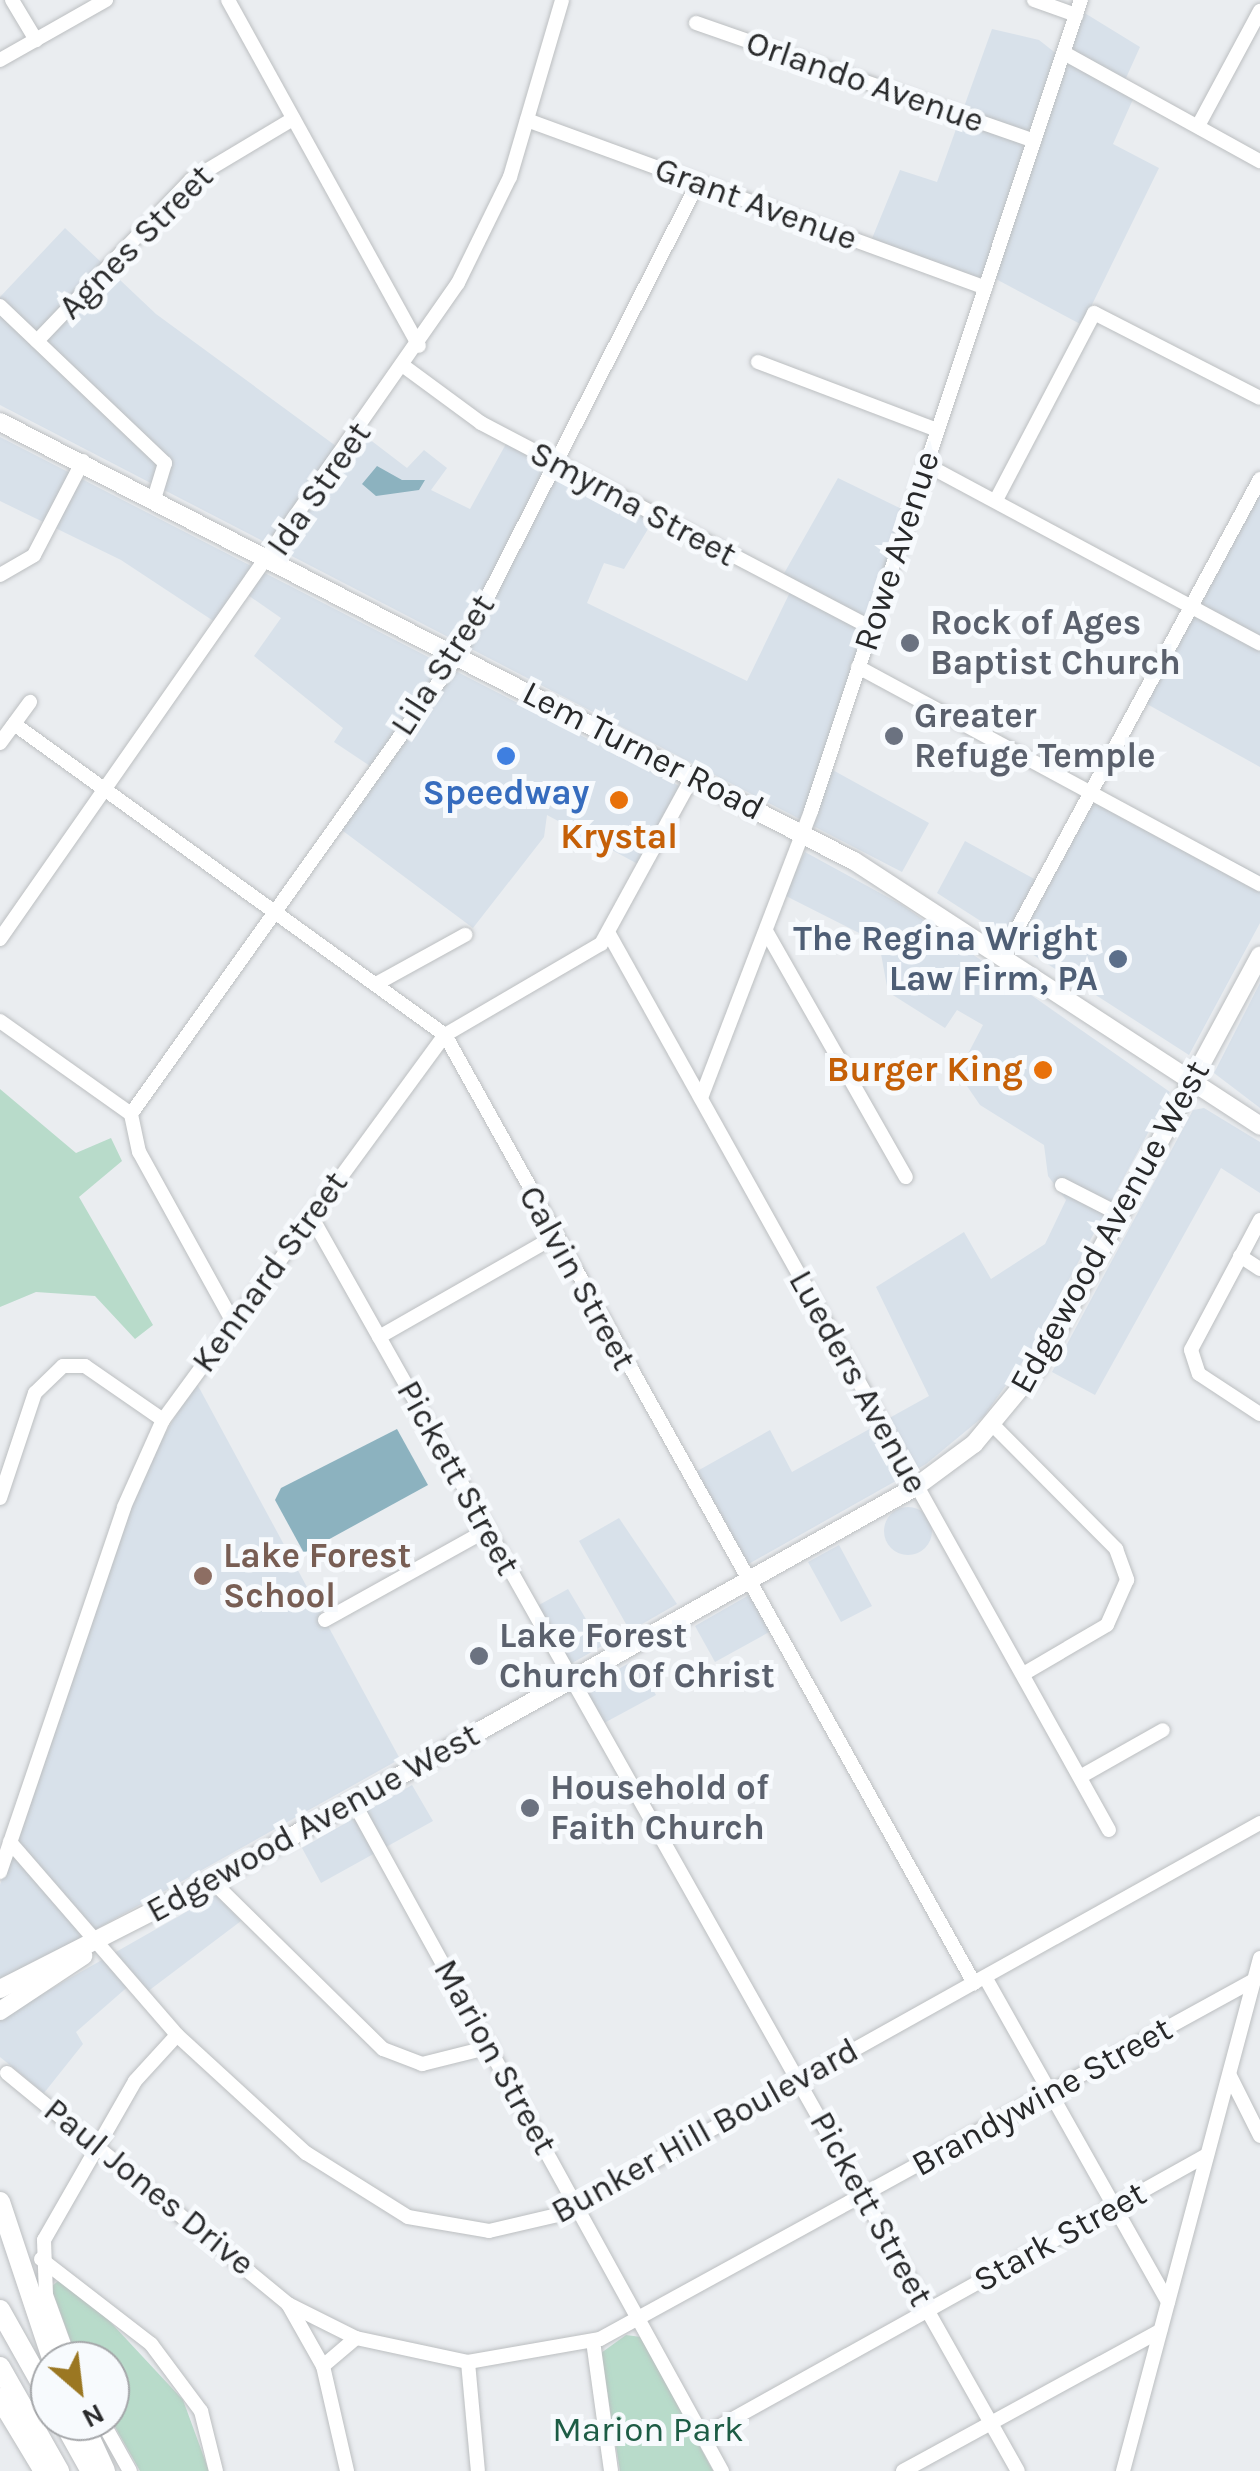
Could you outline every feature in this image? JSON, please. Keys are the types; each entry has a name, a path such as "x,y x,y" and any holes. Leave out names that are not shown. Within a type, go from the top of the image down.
{"highway":[{"path":"0,2202 46,2341"},
{"path":"0,2310 30,2363"},
{"path":"0,2366 59,2471"},
{"path":"0,2398 44,2471"},
{"path":"74,2441 91,2471"},
{"path":"91,2441 105,2471"}],"main road":[{"name":"Lem Turner Road","path":"0,422 83,461 803,834 1003,955 1260,1126"},
{"name":"Edgewood Avenue West","path":"0,1989 95,1946 212,1882 917,1486 994,1425 1037,1368 1260,956"},
{"name":"Edgewood Avenue West","path":"0,2010 95,1946"}],"street":[{"path":"12,0 36,40"},
{"path":"0,60 106,0"},
{"path":"228,0 419,346"},
{"name":"Ida Street","path":"0,939 419,346 491,224 562,0"},
{"path":"1034,0 1079,7"},
{"name":"Rowe Avenue","path":"700,1098 803,834 1079,7"},
{"path":"1198,126 1260,11"},
{"name":"Orlando Avenue","path":"696,24 1034,140"},
{"path":"1064,53 1260,161"},
{"name":"Agnes Street","path":"37,342 191,180 293,120"},
{"name":"Grant Avenue","path":"527,120 985,288"},
{"name":"Lila Street","path":"130,1120 458,655 559,464 698,183"},
{"path":"0,306 165,462 154,499"},
{"path":"996,500 1094,313 1260,398"},
{"path":"758,362 937,430"},
{"name":"Smyrna Street","path":"405,367 559,464 870,628"},
{"path":"0,575 34,555 83,461"},
{"path":"925,464 1260,644"},
{"path":"1003,955 1260,479"},
{"path":"858,667 1260,884"},
{"path":"0,743 30,702"},
{"name":"Calvin Street","path":"14,724 445,1036 748,1580 979,1980 1051,2093 1168,2302"},
{"path":"609,934 692,778"},
{"path":"766,931 906,1177"},
{"name":"Kennard Street","path":"0,1872 128,1493 162,1420 445,1036 609,934"},
{"name":"Lueders Avenue","path":"609,934 1109,1830"},
{"path":"376,984 465,935"},
{"path":"0,1021 130,1120 233,1322"},
{"path":"1062,1186 1121,1215"},
{"name":"Pickett Street","path":"311,1216 1018,2471"},
{"path":"1260,1220 1194,1339 1192,1360 1260,1414"},
{"path":"380,1337 554,1237"},
{"path":"1240,1256 1260,1269"},
{"path":"0,1498 35,1393 63,1366 84,1366 162,1420"},
{"path":"994,1425 1116,1548 1126,1580 1108,1625 1023,1674"},
{"path":"325,1620 488,1530"},
{"path":"1080,1777 1163,1730"},
{"name":"Marion Street","path":"353,1801 722,2471"},
{"name":"Bunker Hill Boulevard","path":"10,1842 95,1946 176,2035 306,2153 394,2212 442,2229 489,2231 576,2205 1260,1824"},
{"path":"212,1882 384,2049 422,2064 490,2047"},
{"path":"1122,2471 1260,1958"},
{"name":"Brandywine Street","path":"444,2359 468,2362 594,2341 638,2322 1254,1980"},
{"path":"64,2341 41,2259 52,2220 100,2142 176,2035"},
{"name":"Paul Jones Drive","path":"7,2073 100,2142 288,2304 356,2338 444,2359"},
{"path":"1230,2076 1260,2136"},
{"name":"Stark Street","path":"702,2436 1208,2155"},
{"path":"41,2259 151,2344 201,2411 216,2471"},
{"name":"Paul Jones Drive","path":"288,2304 322,2366 347,2471"},
{"path":"903,2471 1160,2331"},
{"path":"322,2366 356,2338"},
{"path":"594,2341 610,2471"},
{"path":"468,2362 478,2471"},
{"path":"113,2441 130,2471"}],"shaded area":[{"path":"1083,12 1140,47 1121,89 1134,97 1113,144 1159,168 1082,325 994,278 990,287 871,241 900,170 937,182 992,29 1039,40 1067,62"},
{"path":"65,228 156,314 340,449 356,429 407,468 424,450 447,468 431,490 470,509 507,442 654,519 624,569 604,563 587,603 747,681 794,584 782,577 838,478 914,515 829,768 929,823 902,872 0,405 0,297"},
{"path":"0,437 691,792 649,870 547,815 544,837 473,928 339,828 379,772 334,742 343,728 254,656 281,618 242,591 218,624 121,560 0,501"},
{"path":"1260,471 1260,767 1138,699"},
{"path":"1090,787 1260,875 1260,923 1189,1055 937,893 965,841 1038,881"},
{"path":"805,852 902,905 1170,1092 1031,1350 984,1416 926,1464 745,1566 692,1474 770,1430 792,1472 929,1396 876,1287 964,1232 991,1279 1045,1244 1066,1200 1048,1176 1044,1145 980,1105 958,1073 983,1025 957,1010 945,1028 888,992 879,943 784,895"},
{"path":"1260,983 1260,1108 1214,1073"},
{"path":"1204,1108 1260,1142 1260,1193 1221,1168 1095,1395 1052,1372 1193,1110"},
{"name":"Lake Forest School","path":"196,1382 400,1759 0,1983 0,1885 135,1484"},
{"path":"908,1507 925,1514 932,1531 925,1548 908,1555 891,1548 884,1531 891,1514"},
{"path":"619,1518 677,1604 630,1631 579,1541"},
{"path":"839,1545 872,1606 841,1622 808,1562"},
{"path":"568,1589 602,1646 560,1670 528,1611"},
{"path":"749,1595 771,1631 715,1662 695,1626"},
{"path":"636,1659 656,1695 593,1729 573,1695"},
{"path":"412,1785 433,1821 321,1883 302,1848"},
{"path":"216,1895 241,1921 143,1995 132,1983 76,2032 83,2044 44,2093 0,2057 0,2018"}],"green space":[{"path":"0,1089 76,1153 111,1138 122,1161 79,1197 153,1325 135,1339 95,1296 36,1292 0,1307"},
{"path":"58,2281 88,2298 128,2341 71,2341 51,2287"},
{"name":"Marion Park","path":"626,2335 641,2337 713,2471 620,2471 601,2353"},
{"path":"130,2343 183,2400 209,2471 140,2471 123,2441 130,2441"}],"water":[{"path":"377,466 402,480 425,480 419,490 376,496 362,484"},
{"path":"397,1429 428,1485 304,1553 275,1500 281,1488"}],"place":[{"name":"Rock of Ages Baptist Church","path":"910,643"},
{"name":"Greater Refuge Temple","path":"894,736"},
{"name":"Speedway","path":"506,756"},
{"name":"Krystal","path":"619,800"},
{"name":"The Regina Wright Law Firm, PA","path":"1118,959"},
{"name":"Burger King","path":"1043,1070"},
{"name":"Lake Forest School","path":"203,1576"},
{"name":"Lake Forest Church Of Christ","path":"479,1656"},
{"name":"Household of Faith Church","path":"530,1808"}]}
